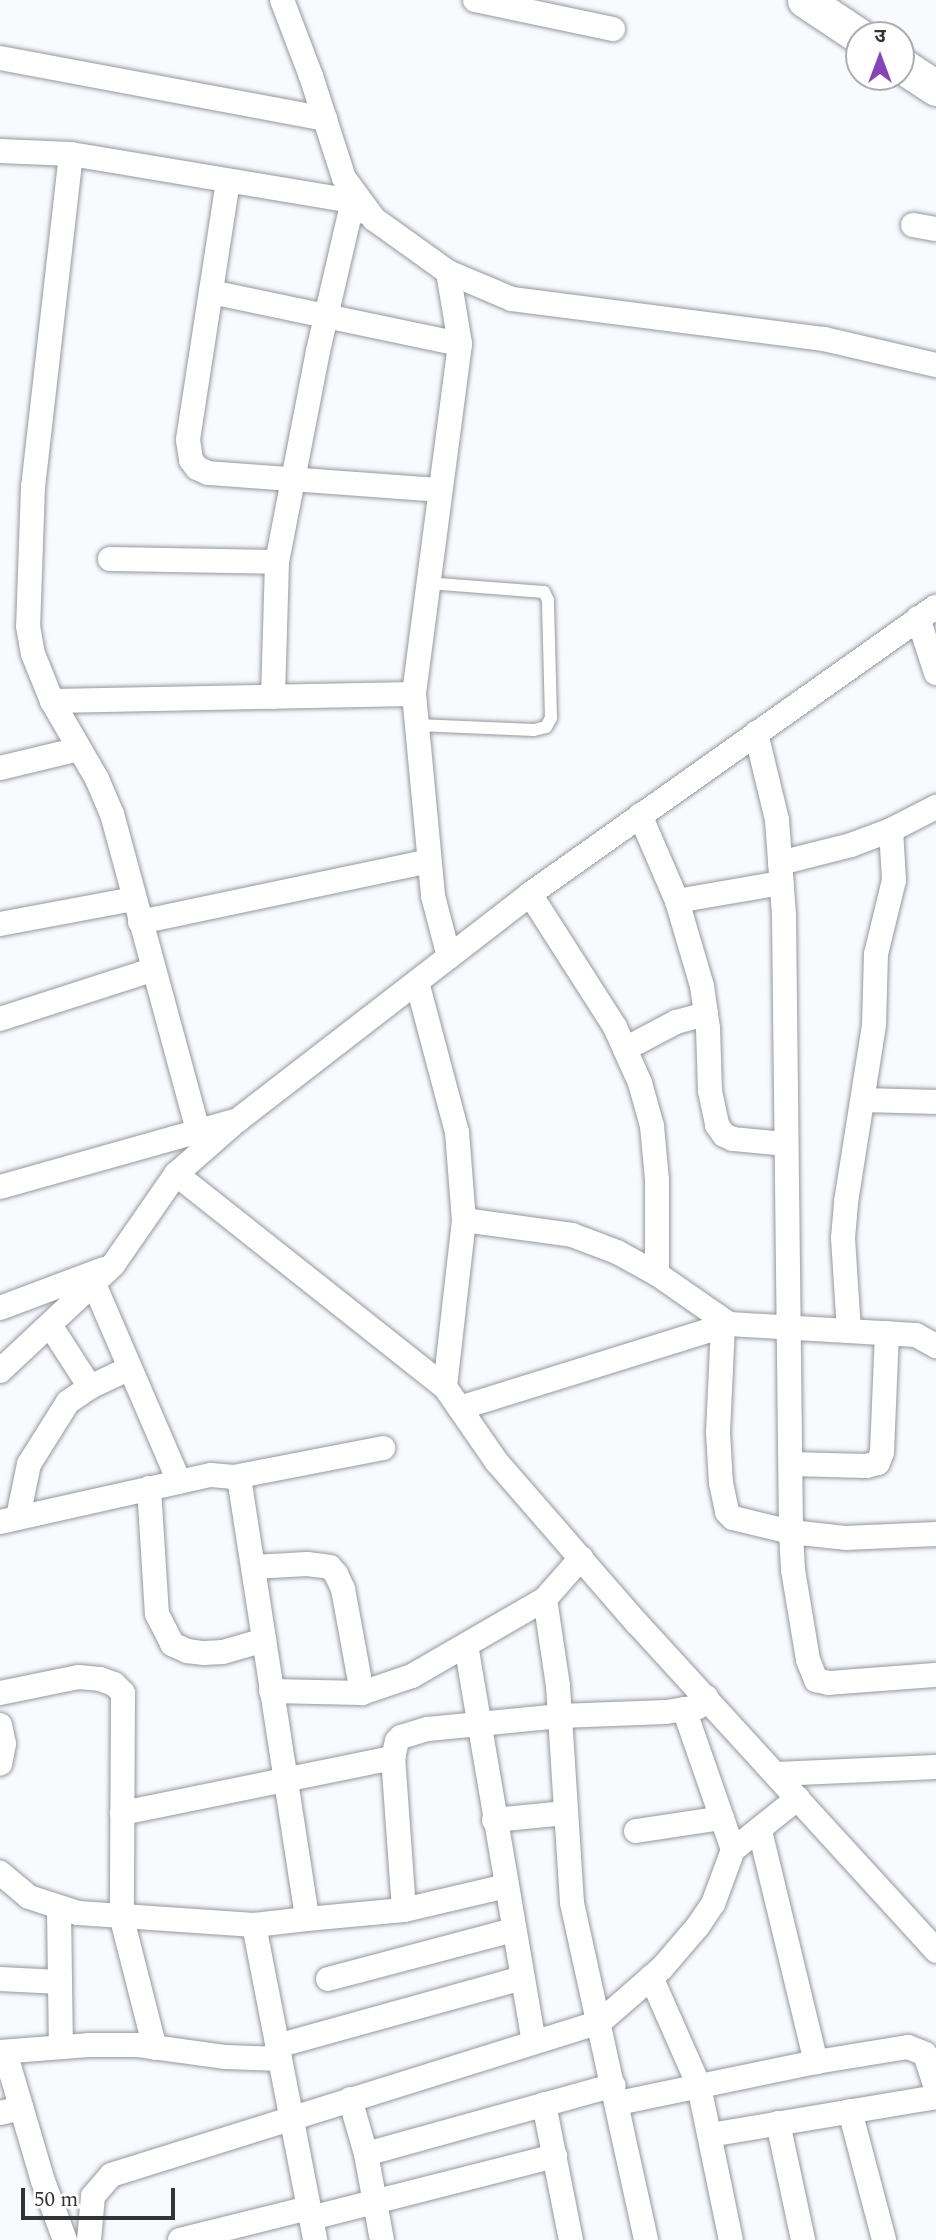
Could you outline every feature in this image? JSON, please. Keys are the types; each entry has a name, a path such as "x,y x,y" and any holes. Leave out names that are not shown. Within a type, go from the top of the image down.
{"main road":[{"path":"805,0 845,27"},
{"path":"915,74 936,88"}],"street":[{"path":"282,0 344,178 374,219"},
{"path":"475,0 613,29"},
{"path":"0,58 325,119"},
{"path":"0,151 71,154 353,201 448,272 512,299 824,340 936,365"},
{"path":"71,154 33,486 28,615 33,654 52,701 97,779 112,814 152,970 198,1131"},
{"path":"228,181 188,440 191,460 197,468 208,474 439,490"},
{"path":"274,697 277,562 326,316 353,201"},
{"path":"448,272 460,344 414,694 433,897 449,957"},
{"path":"211,292 460,344"},
{"path":"110,559 277,562"},
{"path":"0,1371 113,1265 176,1174 238,1120 530,894 927,612 936,673"},
{"path":"52,701 414,694"},
{"path":"756,733 777,820 781,873 791,1327 791,1532 808,1660 816,1680 830,1683 936,1675"},
{"path":"0,768 79,749"},
{"path":"677,901 781,873 891,830 936,807"},
{"path":"640,815 677,901 702,986 710,1091 717,1125 724,1135 733,1139 786,1144"},
{"path":"849,1331 844,1238 846,1202 874,1025 876,954 894,880 891,830"},
{"path":"0,924 137,910 429,861"},
{"path":"530,894 615,1027 640,1083 652,1126 657,1180 657,1274"},
{"path":"0,1019 152,970"},
{"path":"417,982 457,1132 464,1220 445,1387"},
{"path":"625,1049 676,1022 706,1014"},
{"path":"863,1100 936,1102"},
{"path":"0,1187 238,1120"},
{"path":"176,1174 445,1387 495,1461 581,1558 695,1703 776,1774 936,1951"},
{"path":"464,1220 572,1235 617,1252 657,1274 726,1325"},
{"path":"0,1308 113,1265"},
{"path":"94,1284 179,1481"},
{"path":"50,1325 90,1387"},
{"path":"726,1325 718,1433 721,1483 727,1512 741,1522 791,1532 845,1538 936,1534"},
{"path":"460,1408 726,1325 916,1335 936,1346"},
{"path":"791,1464 866,1466 878,1463 882,1452 887,1333"},
{"path":"9,1519 29,1464 68,1402 90,1387 130,1368"},
{"path":"9,1519 179,1481 211,1475 234,1477 383,1448"},
{"path":"234,1477 243,1495 307,1919"},
{"path":"149,1488 157,1614 172,1644 187,1651 204,1653 223,1652 264,1640"},
{"path":"271,1691 362,1693 412,1676 545,1599 581,1558"},
{"path":"253,1567 307,1564 330,1567 343,1589 362,1693"},
{"path":"545,1599 560,1716 572,1903 646,2240"},
{"path":"466,1645 534,2042"},
{"path":"0,1693 78,1677 100,1679 114,1684 123,1693 122,1919 155,2048"},
{"path":"404,1910 393,1758 397,1741 412,1732 560,1716 608,1716 695,1703"},
{"path":"695,1703 722,1818 733,1850"},
{"path":"0,1725 4,1744 0,1764"},
{"path":"122,1813 393,1758"},
{"path":"776,1774 936,1766"},
{"path":"89,2240 93,2196 111,2175 600,2022 651,1977 698,1926 713,1904 733,1850 798,1798"},
{"path":"494,1820 566,1813"},
{"path":"636,1831 722,1818"},
{"path":"760,1831 816,2062"},
{"path":"0,1873 29,1897 59,1909 122,1919 254,1925 404,1910 506,1886"},
{"path":"59,1909 61,2048"},
{"path":"254,1925 311,2222"},
{"path":"328,1979 514,1930"},
{"path":"651,1977 699,2087 731,2240"},
{"path":"65,2240 43,2181 10,2111 3,2052 138,2045 226,2057 279,2053 522,1978"},
{"path":"0,1979 60,1982"},
{"path":"366,2154 544,2104 699,2087 816,2062 915,2049 928,2060 936,2088"},
{"path":"710,2135 936,2097"},
{"path":"351,2099 366,2154 382,2240"},
{"path":"544,2104 571,2240"},
{"path":"850,2111 884,2240"},
{"path":"778,2123 803,2240"},
{"path":"180,2240 311,2222 375,2202 555,2156"}],"lane":[{"path":"417,725 534,730 546,727 551,718 548,600 544,592 428,583"}]}
